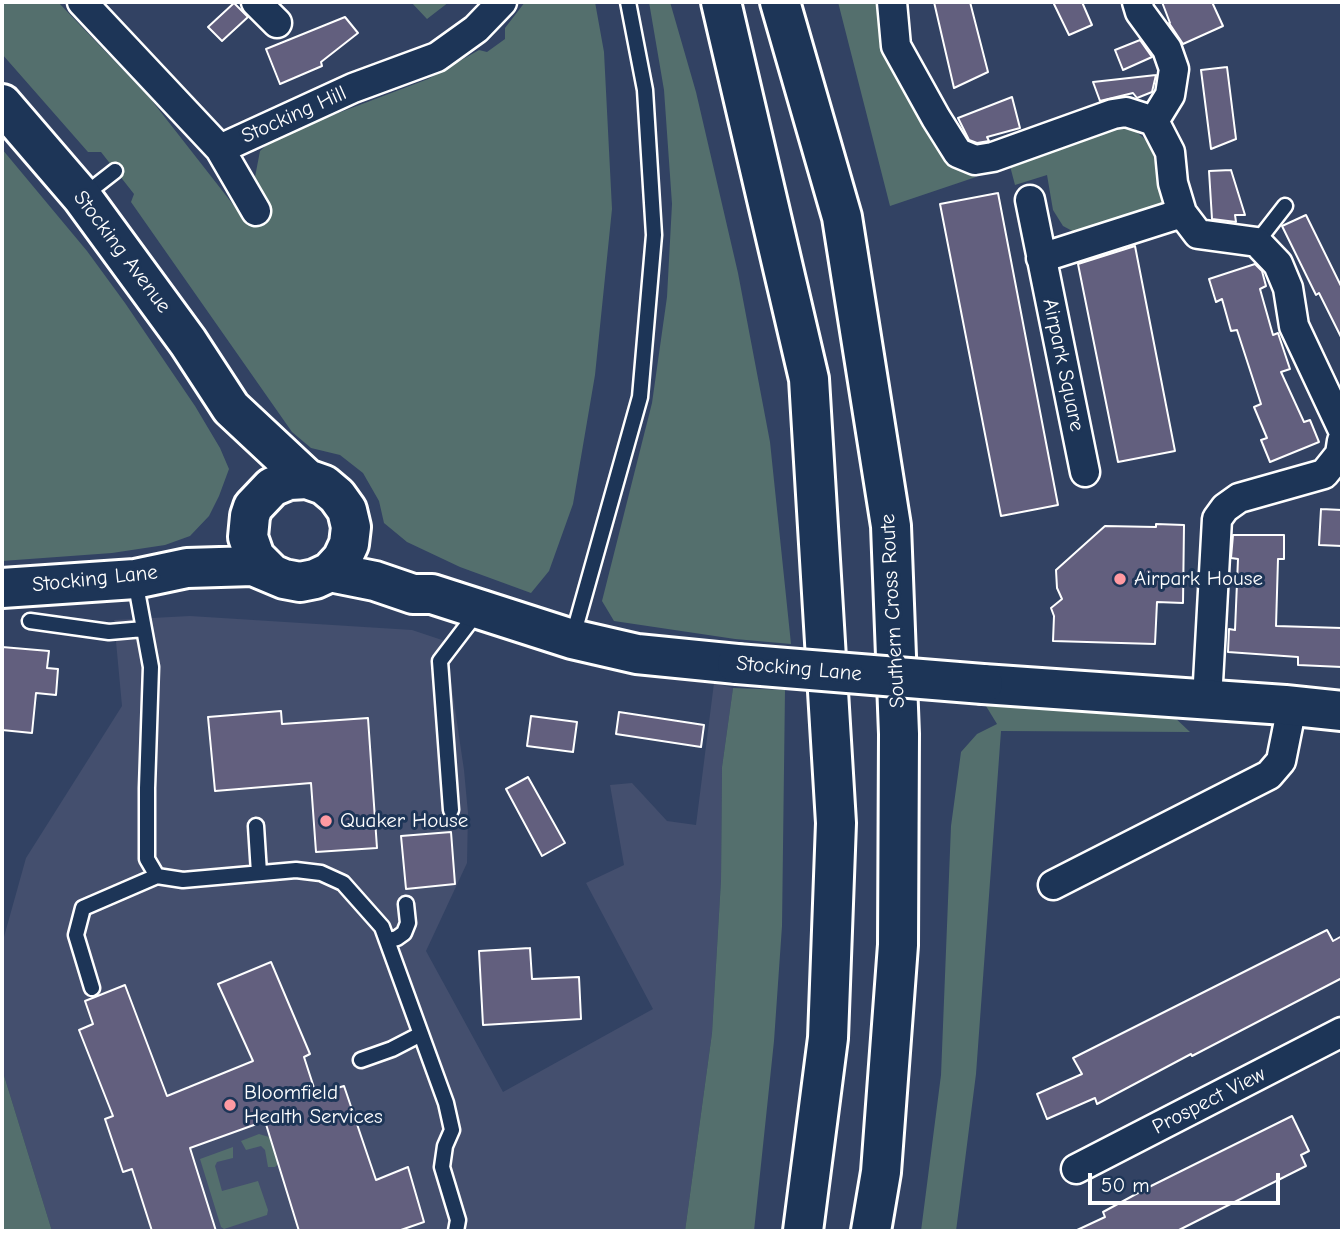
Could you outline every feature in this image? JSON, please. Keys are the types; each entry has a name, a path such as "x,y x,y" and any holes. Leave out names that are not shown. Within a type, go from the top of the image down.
{"main road":[{"path":"721,2 809,379 836,823 828,1038 803,1231"},
{"name":"Southern Cross Route","path":"780,2 842,217 891,526 899,734 898,945 881,1172 871,1231"},
{"name":"Stocking Avenue","path":"2,104 82,197 188,342 231,408 307,479"},
{"name":"Stocking Avenue","path":"231,408 234,424 248,456 254,507"},
{"name":"Stocking Lane","path":"187,568 221,543 272,486 289,480 307,479 324,485 337,496 347,510 351,527 376,552 421,581 432,594"},
{"path":"254,507 248,537 255,557 270,572"},
{"path":"330,572 342,559 349,544 351,527"},
{"name":"Stocking Lane","path":"2,588 135,579 187,568 253,566 284,579 300,582 316,579 330,572 375,581 413,594 432,594 572,639 637,654 1342,711"}],"street":[{"name":"Stocking Hill","path":"82,2 220,149 353,88 438,57 488,32 502,2"},
{"path":"892,2 896,46 958,153 975,160 993,157 1125,112 1154,121 1170,152 1173,183 1182,213 1198,234 1257,242 1278,264 1288,288 1294,326 1342,445 1324,474 1239,498 1225,508 1217,519 1207,700"},
{"path":"1137,2 1140,12 1167,49 1174,69 1171,95 1154,121"},
{"path":"220,149 256,211"},
{"name":"Airpark Square","path":"1030,200 1085,472"},
{"path":"1041,258 1182,213"},
{"path":"1053,886 1269,775 1281,761 1292,706"},
{"name":"Prospect View","path":"1076,1169 1342,1032"}],"lane":[{"path":"572,639 640,397 654,235 645,90 628,2"},
{"path":"82,197 115,172"},
{"path":"1257,242 1285,206"},
{"path":"135,579 151,667 147,859 158,876"},
{"path":"451,810 440,661 480,609"},
{"path":"30,621 109,632 144,629"},
{"path":"256,827 259,873"},
{"path":"92,988 76,935 83,908 158,876 183,880 296,870 321,873 343,883 382,927 446,1103 452,1130 445,1146 442,1167 458,1220 456,1231"},
{"path":"387,941 404,933 408,923 407,904"},
{"path":"361,1060 392,1049 421,1034"}],"shaded area":[{"path":"190,616 412,630 445,641 464,770 468,813 467,863 426,951 503,1092 653,1009 586,883 624,865 610,785 632,783 667,821 696,825 714,683 733,688 722,767 721,880 712,1033 685,1231 52,1231 2,1069 2,944 26,858 122,706 114,620"}],"green space":[{"path":"2,2 58,2 149,97 246,221 270,207 255,177 260,151 275,137 428,79 479,50 487,52 505,39 505,28 525,2 595,2 604,52 612,209 595,375 573,504 549,571 531,593 460,567 407,542 384,523 379,501 363,473 340,455 311,448 292,432 131,202 134,194 101,152 88,152 2,54"},
{"path":"411,2 449,2 427,19"},
{"path":"649,2 670,2 696,92 738,273 770,442 791,644 735,639 614,621 602,601 652,403 667,297 672,204 664,90"},
{"path":"838,2 883,2 884,40 935,144 954,167 976,177 890,206"},
{"path":"1117,128 1134,130 1152,145 1164,206 1078,234 1063,226 1053,210 1047,175 1015,185 1010,166"},
{"path":"2,149 87,251 125,303 195,406 220,448 229,469 209,516 190,536 165,545 112,553 2,561"},
{"path":"733,688 785,690 782,926 774,1041 754,1231 685,1231 712,1033 721,880 722,767"},
{"path":"986,706 1171,714 1190,732 1001,731 976,1074 956,1231 921,1231 941,1075 951,826 961,752 977,734 997,724"},
{"path":"2,1069 52,1231 2,1231"},
{"path":"259,1134 269,1137 278,1164 275,1167 268,1167 265,1150 261,1146 246,1150 241,1141"},
{"path":"233,1147 233,1158 217,1162 215,1166 222,1191 258,1181 268,1210 267,1215 224,1229 221,1227 200,1159"}],"building":[{"path":"934,2 970,2 988,72 954,88"},
{"path":"1053,2 1082,2 1092,25 1069,35"},
{"path":"1162,2 1212,2 1223,26 1183,44 1169,23"},
{"path":"234,3 248,17 222,41 208,27"},
{"path":"345,17 358,33 321,62 322,66 280,84 266,49"},
{"path":"1140,40 1152,57 1123,70 1115,50"},
{"path":"1227,67 1236,139 1211,149 1201,70"},
{"path":"1156,75 1152,92 1137,98 1133,93 1100,101 1093,82"},
{"path":"1012,97 1020,128 987,137 989,141 977,143 969,140 958,118"},
{"path":"1231,170 1245,215 1235,215 1236,222 1212,219 1209,171"},
{"path":"998,193 1058,505 1001,516 940,204"},
{"path":"1306,215 1342,288 1342,339 1319,293 1316,295 1282,226"},
{"path":"1135,246 1175,451 1118,462 1078,264"},
{"path":"1255,264 1262,271 1266,286 1260,289 1273,335 1278,333 1290,369 1281,372 1304,422 1310,420 1319,442 1270,462 1261,440 1267,438 1254,407 1261,404 1237,330 1231,331 1222,299 1216,302 1209,279"},
{"path":"1321,509 1342,510 1342,546 1319,545"},
{"name":"Airpark House","path":"1156,524 1184,525 1183,603 1157,602 1155,644 1053,641 1054,616 1051,608 1062,599 1057,588 1056,570 1105,526 1156,527"},
{"path":"1233,535 1284,535 1284,559 1278,559 1276,626 1342,628 1342,667 1298,665 1298,657 1228,652 1229,629 1235,630 1238,559 1231,558"},
{"path":"2,647 49,651 47,668 58,669 56,695 36,693 32,733 2,730"},
{"path":"281,711 282,724 368,718 377,848 316,852 311,783 215,791 208,717"},
{"path":"619,712 704,725 701,747 616,734"},
{"path":"531,716 577,722 573,752 527,746"},
{"path":"528,777 565,843 542,856 506,789"},
{"path":"451,832 455,884 406,889 401,836"},
{"path":"1327,930 1333,941 1342,936 1342,978 1097,1104 1095,1098 1047,1119 1037,1094 1082,1074 1073,1058"},
{"path":"530,948 532,979 579,977 581,1019 483,1025 479,951"},
{"name":"Bloomfield Health Services","path":"271,962 310,1054 304,1057 316,1094 344,1086 376,1180 408,1167 424,1222 398,1231 299,1231 265,1121 190,1148 216,1231 152,1231 132,1169 123,1172 105,1119 113,1116 79,1030 93,1024 85,1001 125,985 167,1096 253,1061 218,984"},
{"path":"1292,1116 1309,1151 1301,1155 1306,1166 1177,1231 1075,1231 1105,1217 1103,1212 1149,1187"}],"place":[{"name":"Airpark House","path":"1120,579"},
{"name":"Quaker House","path":"326,821"},
{"name":"Bloomfield Health Services","path":"230,1105"}]}
